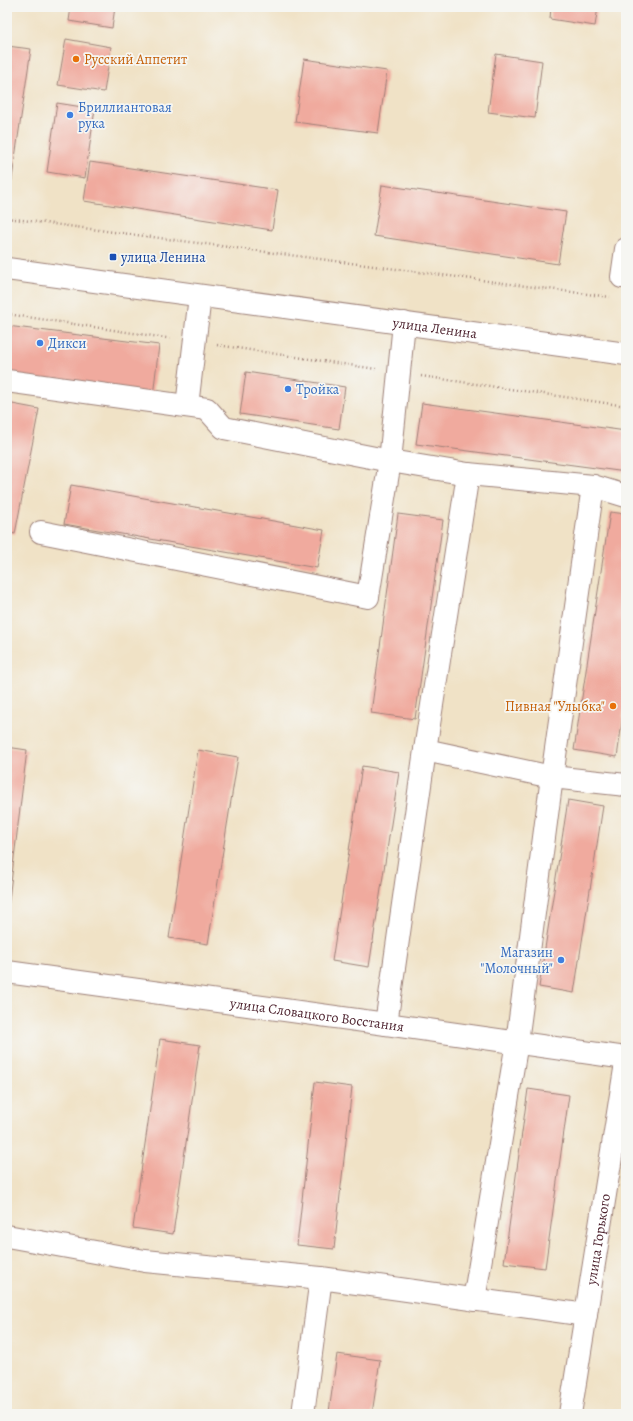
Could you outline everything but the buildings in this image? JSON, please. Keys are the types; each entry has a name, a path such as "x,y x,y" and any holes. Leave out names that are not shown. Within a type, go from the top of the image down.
{"street":[{"path":"622,277 626,249"},
{"name":"улица Ленина","path":"7,270 626,354"},
{"path":"187,406 200,296"},
{"path":"41,532 368,597 390,461 404,323"},
{"path":"7,381 207,409 224,428 390,461 468,474 593,486 626,496"},
{"path":"386,1024 425,750 468,474"},
{"path":"474,1300 517,1042 552,777 593,486"},
{"path":"425,750 552,777 626,785"},
{"name":"улица Словацкого Восстания","path":"7,972 626,1058"},
{"name":"улица Горького","path":"570,1414 626,1063"},
{"path":"7,1236 145,1261 321,1278 586,1315"},
{"path":"303,1414 321,1278"}],"path":[{"path":"7,218 610,297"},
{"path":"7,314 626,406"}],"place":[{"name":"Русский Аппетит","path":"76,59"},
{"name":"Бриллиантовая рука","path":"70,115"},
{"name":"улица Ленина","path":"113,257"},
{"name":"Дикси","path":"40,343"},
{"name":"Тройка","path":"288,389"},
{"name":"Пивная \"Улыбка\"","path":"613,706"},
{"name":"Магазин \"Молочный\"","path":"561,960"}]}
